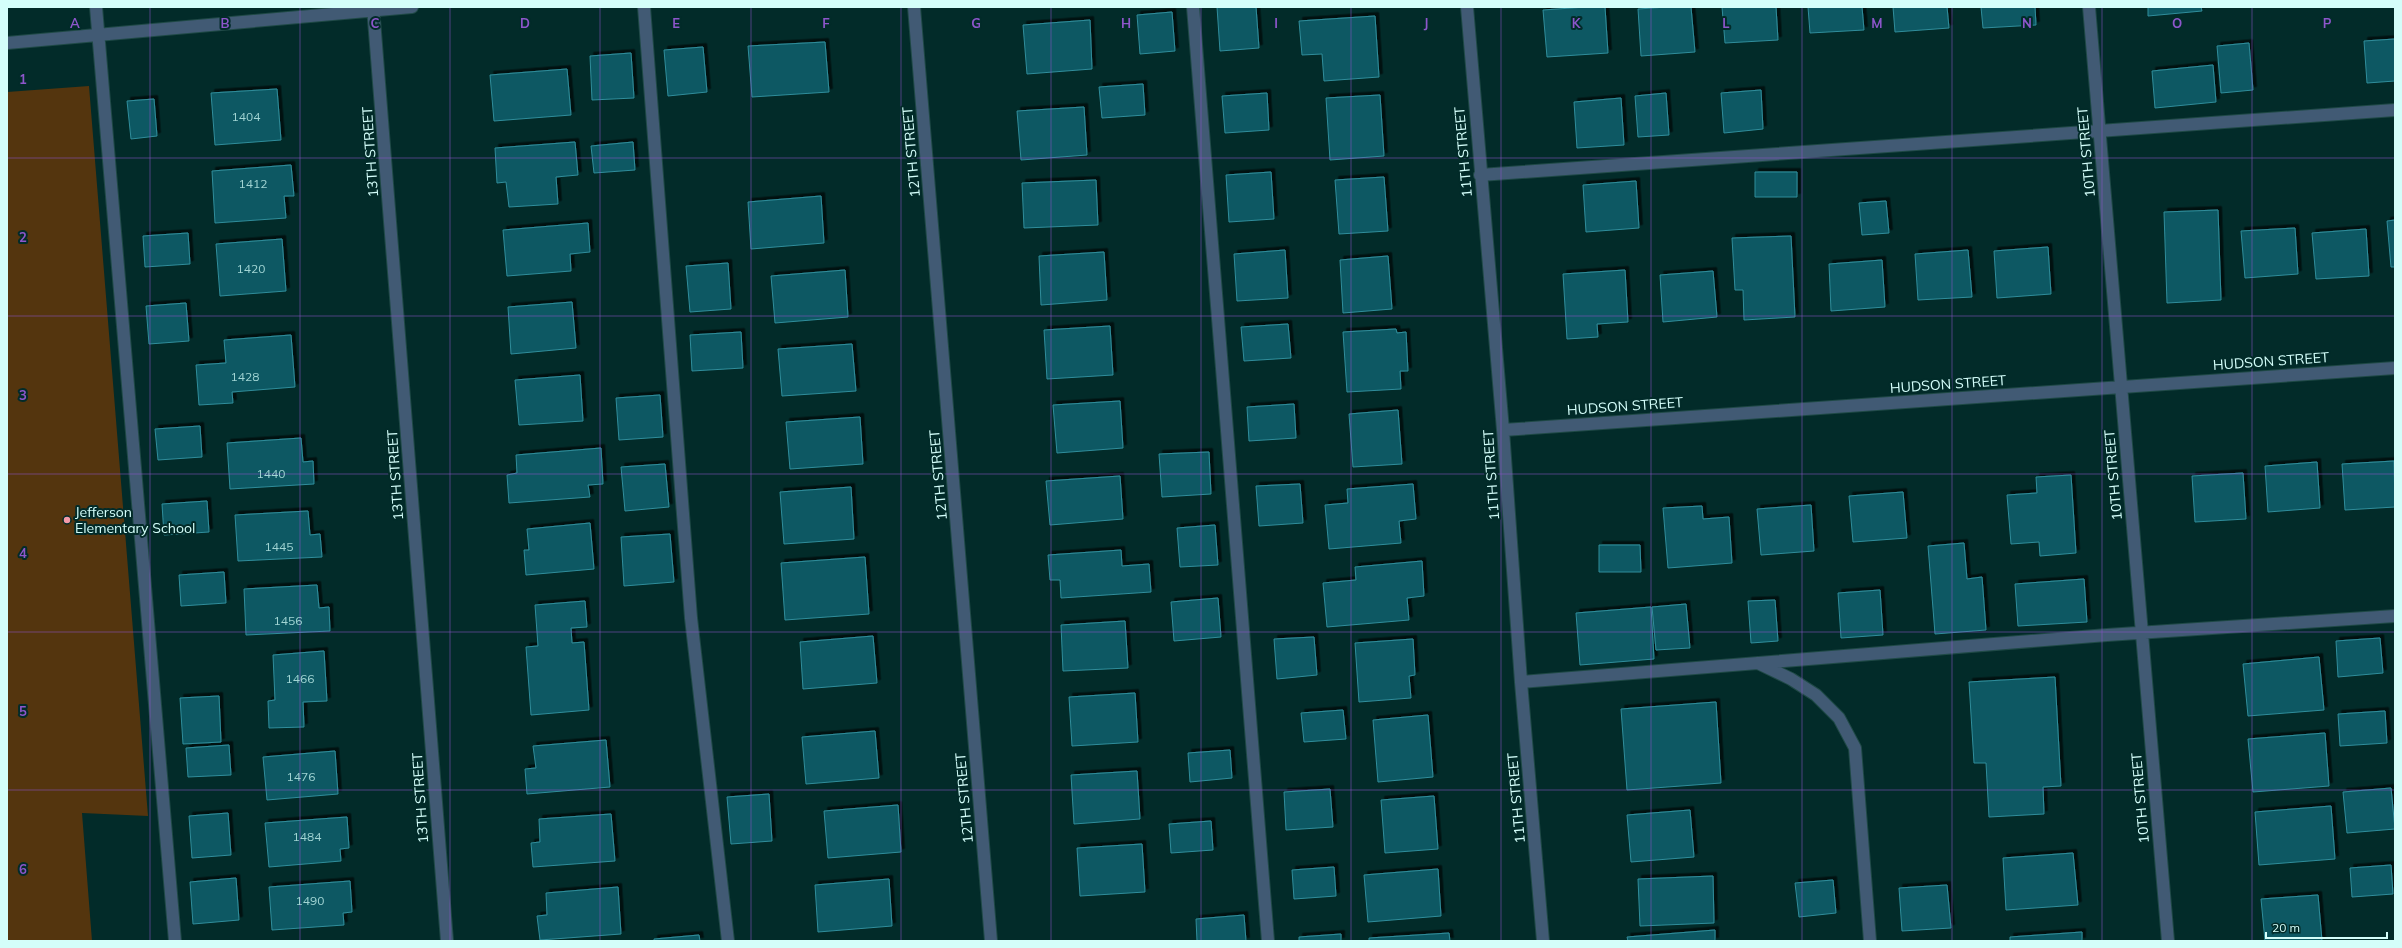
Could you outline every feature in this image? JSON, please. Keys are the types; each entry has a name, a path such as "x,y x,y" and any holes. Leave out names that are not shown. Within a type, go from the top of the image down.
{"street":[{"path":"96,7 175,941"},
{"path":"7,43 373,9 412,7"},
{"path":"644,7 691,618 728,941"},
{"name":"12TH STREET","path":"914,7 991,941"},
{"path":"1193,7 1268,941"},
{"name":"11TH STREET","path":"1466,7 1503,430 1521,682 1543,941"},
{"name":"10TH STREET","path":"2089,7 2168,941"},
{"name":"13TH STREET","path":"373,9 447,941"},
{"path":"1480,175 2395,110"},
{"name":"HUDSON STREET","path":"1503,430 2395,368"},
{"path":"1521,682 1758,662 2142,633 2395,616"},
{"path":"1758,662 1791,679 1816,695 1839,718 1855,748 1870,941"}],"shaded area":[{"name":"Jefferson Elementary School","path":"89,86 148,816 82,813 92,941 7,941 7,92"}],"building":[{"path":"1217,7 1256,7 1259,48 1220,51"},
{"path":"1605,7 1608,53 1547,57 1543,10"},
{"path":"1691,7 1695,52 1641,56 1638,9"},
{"path":"1722,7 1776,7 1778,40 1725,43"},
{"path":"1808,7 1862,7 1864,30 1810,33"},
{"path":"1893,7 1947,7 1949,28 1895,32"},
{"path":"1981,7 2035,7 2036,25 1983,28"},
{"path":"2148,7 2201,7 2202,11 2148,16"},
{"path":"1172,12 1175,51 1140,54 1137,15"},
{"path":"1375,16 1379,77 1324,81 1322,54 1302,55 1299,21"},
{"path":"1090,20 1092,69 1027,74 1023,25"},
{"path":"2395,39 2395,81 2367,83 2364,41"},
{"path":"825,42 829,92 752,97 748,46"},
{"path":"2249,43 2253,90 2221,93 2217,46"},
{"path":"703,47 707,92 668,96 664,50"},
{"path":"631,53 634,98 592,100 590,56"},
{"path":"2213,65 2216,102 2155,108 2152,71"},
{"path":"567,69 571,115 494,121 490,75"},
{"path":"1143,84 1145,115 1102,118 1099,87"},
{"path":"277,89 281,140 215,145 211,93"},
{"path":"1761,90 1763,129 1724,133 1721,93"},
{"path":"1267,93 1269,130 1225,133 1222,96"},
{"path":"1666,93 1669,135 1638,137 1635,96"},
{"path":"1380,95 1384,156 1330,160 1326,98"},
{"path":"1621,98 1624,145 1577,148 1574,102"},
{"path":"154,99 157,136 131,139 127,101"},
{"path":"1084,107 1087,155 1021,160 1017,111"},
{"path":"575,142 578,175 556,177 558,204 509,207 506,182 497,183 495,148"},
{"path":"633,142 635,170 594,173 591,146"},
{"path":"291,165 294,196 284,196 286,218 215,223 212,171"},
{"path":"1271,172 1274,219 1229,222 1226,175"},
{"path":"1755,172 1797,172 1797,197 1755,197"},
{"path":"1384,177 1388,231 1339,234 1335,180"},
{"path":"1096,180 1098,225 1024,228 1022,183"},
{"path":"1636,181 1639,228 1586,232 1583,185"},
{"path":"821,196 824,243 751,249 748,202"},
{"path":"1886,201 1889,233 1862,235 1859,203"},
{"path":"2218,210 2221,300 2167,303 2164,212"},
{"path":"2395,220 2395,267 2391,267 2387,221"},
{"path":"588,223 590,252 570,254 571,271 507,276 503,230"},
{"path":"2295,228 2298,274 2245,278 2241,231"},
{"path":"2366,229 2369,276 2316,279 2312,233"},
{"path":"188,233 190,264 145,267 143,236"},
{"path":"1791,236 1795,317 1744,320 1743,290 1735,290 1732,238"},
{"path":"282,239 286,291 220,296 216,244"},
{"path":"2048,247 2051,294 1997,298 1994,251"},
{"path":"1285,250 1288,298 1237,301 1234,254"},
{"path":"1968,250 1972,297 1918,300 1915,254"},
{"path":"1104,252 1107,300 1041,305 1039,256"},
{"path":"1388,256 1392,309 1343,313 1340,260"},
{"path":"1882,260 1885,307 1831,311 1829,264"},
{"path":"728,263 731,309 690,312 686,266"},
{"path":"845,270 848,317 775,323 771,276"},
{"path":"1625,270 1628,322 1597,324 1598,337 1567,339 1563,274"},
{"path":"1713,271 1717,317 1663,322 1660,275"},
{"path":"572,302 576,348 511,354 508,307"},
{"path":"186,303 189,341 149,344 146,306"},
{"path":"1288,324 1291,358 1244,361 1241,327"},
{"path":"1110,326 1113,375 1047,379 1044,330"},
{"path":"1396,329 1397,333 1406,332 1408,371 1400,371 1401,389 1347,392 1343,332"},
{"path":"741,332 743,368 692,371 690,335"},
{"path":"291,335 295,387 232,392 233,403 199,405 196,365 226,363 224,340"},
{"path":"852,344 856,391 782,396 778,349"},
{"path":"580,375 583,421 519,425 515,380"},
{"path":"660,395 663,437 619,440 616,398"},
{"path":"1120,401 1123,448 1057,453 1053,405"},
{"path":"1294,404 1296,438 1249,441 1247,407"},
{"path":"1398,410 1402,464 1353,467 1349,414"},
{"path":"860,417 863,464 790,469 786,422"},
{"path":"200,426 202,457 158,460 155,429"},
{"path":"301,438 303,462 313,461 314,484 230,489 227,443"},
{"path":"601,448 603,484 588,485 590,497 509,503 507,475 517,473 516,455"},
{"path":"1209,452 1211,494 1162,497 1159,454"},
{"path":"2394,461 2395,507 2345,510 2342,464"},
{"path":"2317,462 2320,508 2268,512 2265,466"},
{"path":"665,464 669,507 625,511 621,467"},
{"path":"2243,473 2246,519 2195,522 2192,476"},
{"path":"2071,475 2076,553 2040,556 2039,542 2011,544 2007,495 2037,493 2036,477"},
{"path":"1120,476 1123,519 1050,525 1046,481"},
{"path":"1300,484 1303,523 1259,526 1256,486"},
{"path":"1413,484 1416,519 1399,521 1401,543 1329,549 1325,505 1348,503 1347,489"},
{"path":"851,487 854,539 784,544 780,492"},
{"path":"1903,492 1907,538 1853,542 1849,496"},
{"path":"207,501 209,532 164,535 162,504"},
{"path":"1811,505 1814,551 1761,555 1757,509"},
{"path":"1702,506 1703,519 1729,517 1732,563 1668,568 1663,508"},
{"path":"308,511 310,535 320,534 322,557 238,561 235,515"},
{"path":"590,523 594,569 526,575 524,550 529,550 527,529"},
{"path":"1215,525 1218,565 1180,567 1177,528"},
{"path":"670,534 674,582 624,586 621,537"},
{"path":"1964,543 1967,579 1982,577 1986,630 1935,634 1928,546"},
{"path":"1599,545 1640,545 1641,572 1599,572"},
{"path":"1121,550 1122,566 1149,564 1151,592 1061,598 1060,580 1050,580 1048,555"},
{"path":"865,557 869,614 785,620 781,563"},
{"path":"1422,561 1424,596 1407,598 1409,620 1327,627 1323,583 1356,580 1355,567"},
{"path":"224,572 226,603 181,606 179,575"},
{"path":"2084,579 2087,622 2018,626 2015,584"},
{"path":"317,585 319,608 329,607 330,631 246,635 244,589"},
{"path":"1880,590 1883,635 1841,638 1838,593"},
{"path":"1218,598 1221,637 1174,641 1171,602"},
{"path":"1775,600 1778,641 1751,643 1748,601"},
{"path":"585,601 587,627 571,628 572,643 584,642 589,710 531,715 526,647 538,646 535,605"},
{"path":"1686,604 1690,648 1656,650 1652,607"},
{"path":"1651,607 1654,659 1580,665 1576,613"},
{"path":"1125,621 1128,668 1063,671 1061,625"},
{"path":"873,636 877,683 803,689 800,642"},
{"path":"1314,637 1317,675 1277,679 1274,639"},
{"path":"2380,638 2383,673 2338,677 2336,641"},
{"path":"1413,639 1415,675 1409,676 1411,698 1359,702 1355,643"},
{"path":"324,651 327,701 303,702 304,727 269,728 268,701 275,700 273,655"},
{"path":"2319,657 2324,710 2248,716 2243,664"},
{"path":"2055,677 2061,786 2043,787 2044,814 1989,817 1986,763 1974,763 1969,682"},
{"path":"1135,693 1138,742 1072,746 1069,697"},
{"path":"219,696 221,742 183,744 180,698"},
{"path":"1716,702 1721,783 1627,790 1621,709"},
{"path":"1343,710 1346,739 1304,742 1301,713"},
{"path":"2385,711 2387,743 2340,746 2338,714"},
{"path":"1428,715 1433,777 1378,782 1373,720"},
{"path":"875,731 879,778 806,784 802,737"},
{"path":"2325,733 2329,786 2253,792 2248,739"},
{"path":"606,740 610,787 527,794 525,769 536,768 533,746"},
{"path":"229,745 231,775 188,777 186,748"},
{"path":"1230,750 1232,778 1190,782 1188,753"},
{"path":"335,751 338,794 267,800 263,757"},
{"path":"1137,771 1140,819 1074,824 1071,775"},
{"path":"2391,788 2395,829 2347,833 2343,792"},
{"path":"1330,789 1333,827 1286,830 1284,792"},
{"path":"769,794 772,841 731,844 727,797"},
{"path":"1434,796 1438,849 1385,853 1381,800"},
{"path":"898,805 901,852 828,858 824,811"},
{"path":"2331,806 2335,859 2259,865 2255,812"},
{"path":"1690,810 1694,857 1631,862 1627,815"},
{"path":"228,813 231,855 192,858 189,816"},
{"path":"611,814 615,861 533,867 531,843 540,842 539,819"},
{"path":"347,817 349,848 340,849 341,861 269,867 265,823"},
{"path":"1211,821 1213,850 1171,853 1169,824"},
{"path":"1142,844 1145,892 1080,896 1077,848"},
{"path":"2073,853 2078,905 2006,910 2003,858"},
{"path":"2391,865 2393,894 2352,897 2350,868"},
{"path":"1334,867 1336,896 1294,899 1292,870"},
{"path":"1438,869 1441,916 1368,922 1364,875"},
{"path":"1713,876 1714,923 1640,926 1638,879"},
{"path":"236,878 239,920 193,924 190,882"},
{"path":"889,879 892,926 818,932 815,885"},
{"path":"1833,880 1836,913 1799,917 1795,883"},
{"path":"350,881 352,912 343,913 344,925 272,930 269,887"},
{"path":"1947,885 1951,928 1902,931 1899,888"},
{"path":"618,887 621,934 540,940 537,916 547,915 546,893"},
{"path":"2318,895 2322,941 2265,941 2261,899"},
{"path":"1244,915 1246,941 1197,941 1196,919"},
{"path":"1715,930 1715,941 1628,941 1627,937"},
{"path":"2082,932 2082,941 2010,941 2010,937"},
{"path":"1449,933 1450,941 1369,941 1369,938"},
{"path":"1341,934 1341,941 1299,941 1299,937"},
{"path":"699,935 700,941 654,941 654,939"}],"place":[{"name":"Jefferson Elementary School","path":"67,520"}]}
